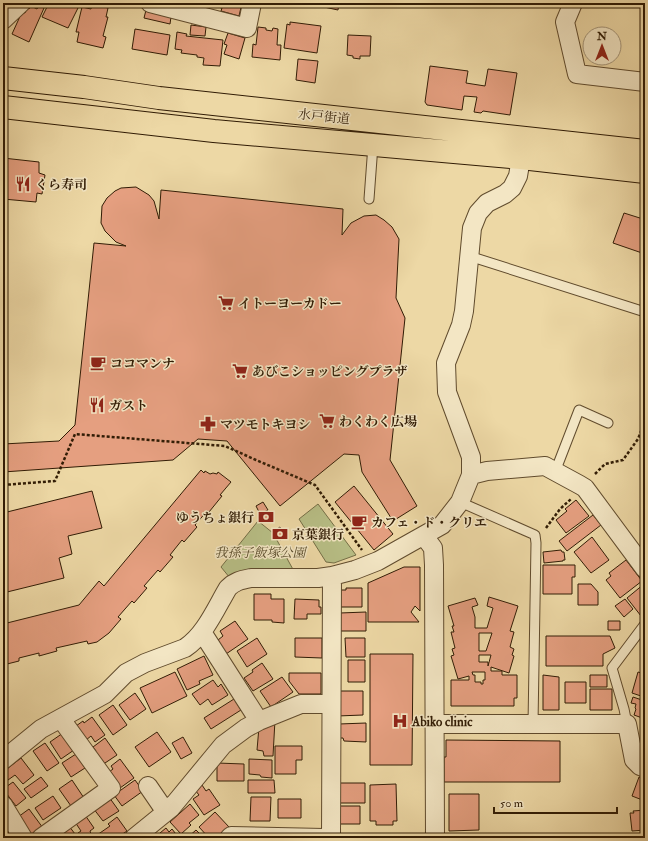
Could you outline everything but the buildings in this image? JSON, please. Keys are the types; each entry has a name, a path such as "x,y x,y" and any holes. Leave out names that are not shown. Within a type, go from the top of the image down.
{"highway":[{"name":"水戸街道","path":"3,78 84,87 166,99 645,151"},
{"name":"水戸街道","path":"3,107 206,130 521,158 645,172"}],"street":[{"path":"3,20 21,3"},
{"path":"150,3 247,28 252,3"},
{"path":"573,3 565,22 577,74 645,82"},
{"path":"3,760 41,729 105,694 126,674 145,663 190,645 202,632 228,588 234,582 251,578 318,578 355,570 378,562 442,525 460,502 471,475 471,457 447,392 446,363 461,325 464,311 472,228 478,213 487,203 505,194 512,188 518,176 521,158"},
{"path":"471,475 487,471 545,466 585,488 643,563"},
{"path":"424,536 432,548 434,565 435,838"},
{"path":"331,838 332,576"},
{"path":"202,632 259,721"},
{"path":"134,838 171,808 223,745 246,728 300,704 331,704"},
{"path":"41,838 111,788 61,719"},
{"path":"435,724 627,724 634,760 640,766 645,768"},
{"path":"148,786 162,805 171,808"},
{"path":"3,805 23,838"},
{"path":"229,838 231,836 324,838"}],"lane":[{"path":"369,200 373,145"},
{"path":"469,256 645,312"},
{"path":"555,472 579,410 608,423"},
{"path":"460,502 535,535 534,724"},
{"path":"627,724 612,668 645,624"}],"path":[{"path":"535,538 544,532 560,509 585,488 587,482 605,464 623,460 638,439 645,422"},
{"path":"3,485 54,480 75,434 225,446 315,485 364,552"}],"green space":[{"path":"318,504 356,555 334,563 326,562 299,519"},
{"name":"我孫子飯塚公園","path":"258,521 273,533 295,573 230,578 221,567"}],"place":[{"name":"くら寿司","path":"23,184"},
{"name":"イトーヨーカドー","path":"226,303"},
{"name":"ココマンナ","path":"98,363"},
{"name":"あびこショッピングプラザ","path":"240,371"},
{"name":"ガスト","path":"97,405"},
{"name":"わくわく広場","path":"327,421"},
{"name":"マツモトキヨシ","path":"208,424"},
{"name":"ゆうちょ銀行","path":"266,517"},
{"name":"カフェ・ド・クリエ","path":"359,522"},
{"name":"京葉銀行","path":"280,534"},
{"name":"Abiko clinic","path":"400,721"}]}
